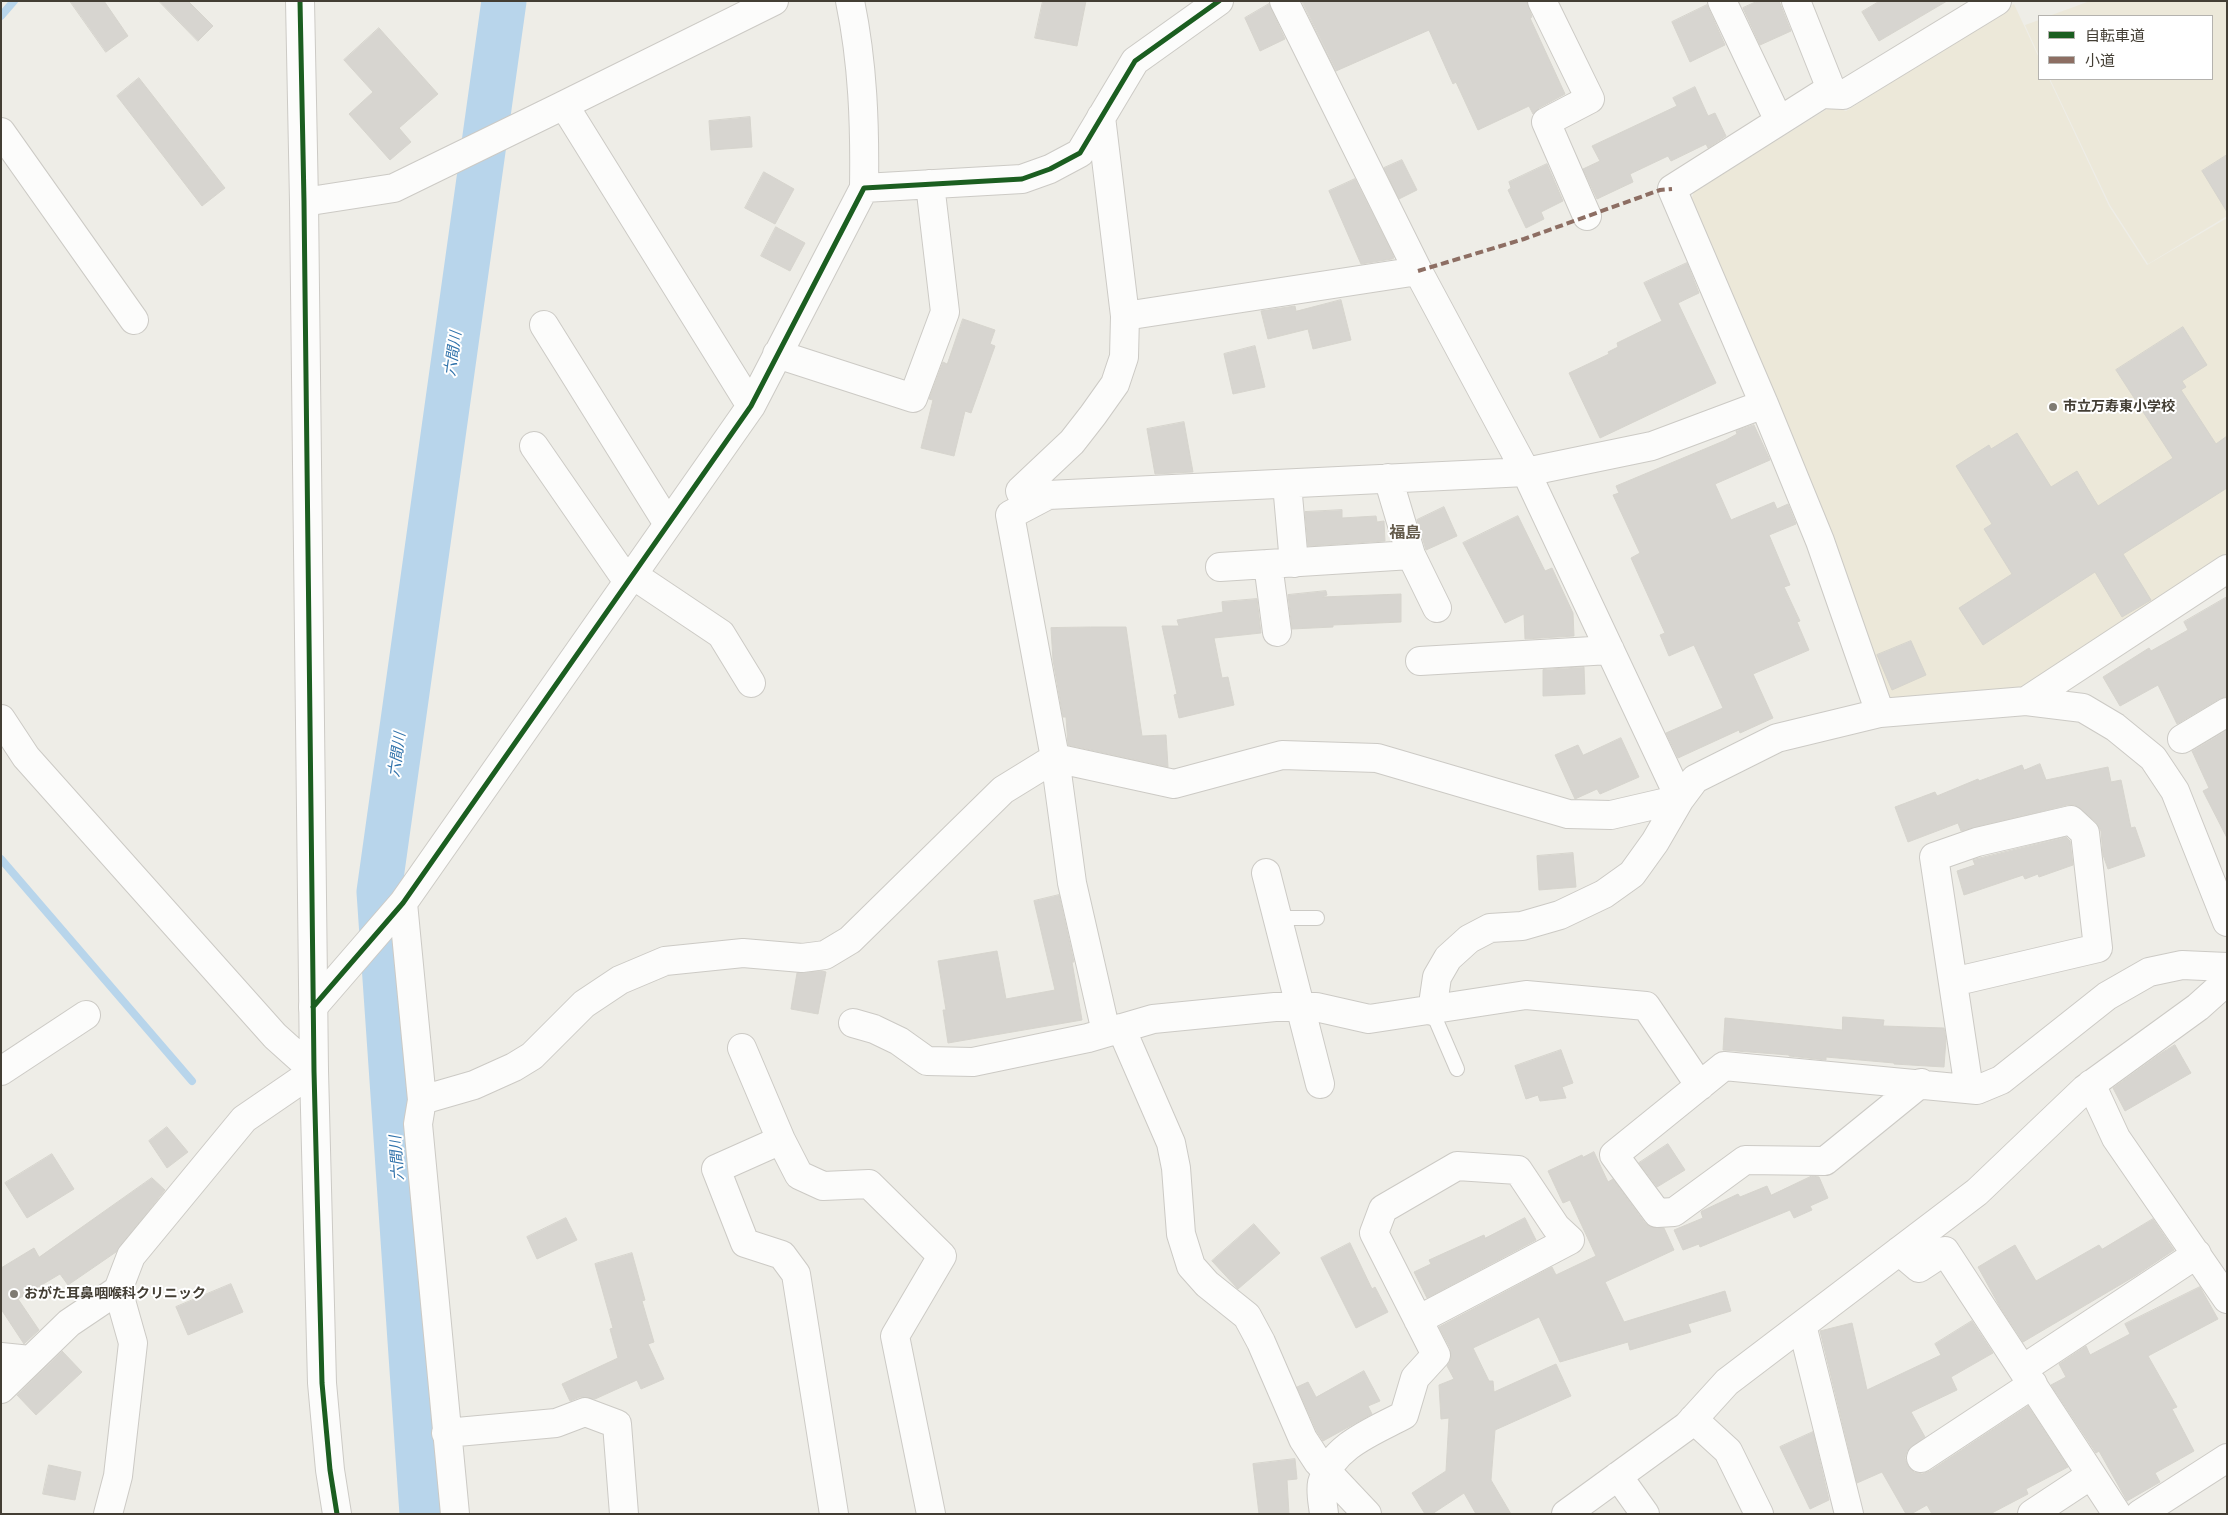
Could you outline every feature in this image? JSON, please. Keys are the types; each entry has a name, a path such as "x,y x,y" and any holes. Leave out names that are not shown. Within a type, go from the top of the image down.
{"street":[{"path":"300,1 314,1071 322,1383 330,1470 337,1514"},
{"path":"304,202 394,188 774,1"},
{"path":"313,1007 400,908 751,406 864,188 865,118 861,64 850,1"},
{"path":"864,188 1022,179 1050,169 1080,153 1135,61 1219,1"},
{"path":"1284,1 1418,271 1526,472 1680,798"},
{"path":"1542,1 1590,99 1546,122 1588,216"},
{"path":"1722,1 1779,121"},
{"path":"1796,1 1833,94"},
{"path":"1880,713 1820,541 1672,189 1822,94 1843,95 1996,4 1997,1"},
{"path":"564,105 751,406"},
{"path":"1027,506 1020,491 1072,442 1115,384 1124,357 1126,316 1101,117"},
{"path":"1,132 134,320"},
{"path":"777,354 913,398 945,312 930,184"},
{"path":"1126,316 1418,271"},
{"path":"544,325 668,524"},
{"path":"1367,1514 1327,1471 1303,1439 1261,1342 1247,1316 1207,1284 1191,1266 1181,1234 1176,1168 1171,1144 1114,1030 1072,883 1055,758 1010,515 1048,495 1526,472 1652,446 1764,404"},
{"path":"534,446 630,578 721,634 751,683"},
{"path":"1388,478 1411,555 1437,608"},
{"path":"1277,632 1287,484"},
{"path":"1220,567 1411,555"},
{"path":"2026,701 2227,569"},
{"path":"1420,661 1610,650"},
{"path":"1432,1011 1437,977 1448,958 1469,939 1490,928 1522,926 1560,915 1604,894 1632,874 1655,842 1680,798 1695,779 1777,738 1880,713 2026,701 2084,708 2115,727 2153,758 2175,791 2227,922"},
{"path":"2182,739 2227,712"},
{"path":"2,723 26,756 275,1036 314,1071"},
{"path":"422,1100 474,1085 514,1067 532,1056 584,1004 620,980 665,962 743,953 802,958 825,955 850,940 1003,790 1055,758 1174,784 1282,755 1377,758 1568,814 1611,815 1680,798"},
{"path":"1953,982 2098,948 2085,833 2071,820 1977,842 1934,857 1969,1089"},
{"path":"1266,872 1320,1084"},
{"path":"400,908 422,1100 418,1124 455,1514"},
{"path":"1566,1514 1693,1419 1727,1382 1977,1192 2091,1084 2198,1007 2225,985 2182,965 2149,972 2107,996 2002,1080 1977,1090 1921,1083 1724,1066 1614,1155 1657,1213 1674,1212 1745,1160 1825,1162 1921,1083"},
{"path":"853,1023 874,1029 899,1041 926,1060 973,1062 1088,1038 1153,1019 1275,1007 1316,1007 1368,1019 1432,1011 1526,995 1646,1006 1700,1086"},
{"path":"1,1071 86,1015"},
{"path":"742,1048 781,1140 799,1175 823,1186 869,1184 942,1256 895,1336 931,1514"},
{"path":"1,1389 69,1323 118,1290 131,1256 244,1118 314,1071"},
{"path":"2091,1084 2116,1138 2227,1299"},
{"path":"781,1140 716,1169 745,1243 782,1255 796,1274 834,1514"},
{"path":"1324,1514 1322,1484 1327,1471 1343,1449 1404,1415 1415,1378 1436,1355 1418,1320 1374,1233 1383,1210 1457,1166 1518,1170 1556,1227 1570,1240 1418,1320"},
{"path":"1899,1251 1920,1268 1946,1251 2117,1514"},
{"path":"1921,1458 2028,1377 2197,1254"},
{"path":"108,1514 118,1476 132,1344 118,1290"},
{"path":"1802,1325 1849,1514"},
{"path":"1,1357 30,1360"},
{"path":"446,1433 556,1423 585,1412 616,1424 624,1514"},
{"path":"1693,1419 1728,1451 1760,1514"},
{"path":"2140,1514 2227,1458"},
{"path":"2032,1514 2091,1475"},
{"path":"1618,1476 1645,1514"}],"lane":[{"path":"1278,918 1317,918"},
{"path":"1432,1011 1457,1069"}],"shaded area":[{"path":"2090,1 2227,1 2227,216 2148,264 2110,205 2050,80 2213,80 2213,15 2052,15"},
{"path":"2014,4 2038,56 2038,80 2049,80 2109,206 2147,265 2227,218 2227,556 2022,690 1885,699 1690,203 1694,192 1832,106 1846,111"},
{"path":"2038,20 2038,54 2025,25"}],"building":[{"path":"70,1 104,1 128,36 106,52"},
{"path":"159,1 188,1 213,26 198,41"},
{"path":"1043,1 1086,1 1077,46 1035,38"},
{"path":"1302,1 1527,1 1532,17 1530,18 1565,94 1539,108 1533,114 1529,106 1478,130 1456,82 1453,84 1429,30 1336,71"},
{"path":"1758,1 1779,1 1791,31 1760,45 1743,8"},
{"path":"1880,1 1947,1 1879,41 1862,12"},
{"path":"1269,4 1285,39 1260,51 1245,18"},
{"path":"1707,5 1725,45 1690,62 1672,22"},
{"path":"379,28 438,94 399,128 411,142 390,160 349,114 373,92 344,60"},
{"path":"139,78 225,188 202,206 117,96"},
{"path":"1695,87 1708,116 1715,113 1726,136 1708,148 1706,144 1671,161 1668,156 1630,174 1633,182 1597,199 1583,169 1600,161 1592,146 1677,106 1673,98"},
{"path":"750,117 752,147 711,150 709,121"},
{"path":"2227,155 2227,212 2202,171"},
{"path":"1402,160 1417,190 1399,199 1384,168"},
{"path":"1547,164 1563,201 1541,212 1544,219 1526,228 1508,190 1511,188 1509,182"},
{"path":"764,172 794,189 775,224 745,208"},
{"path":"1355,179 1392,253 1394,258 1392,259 1361,264 1329,191"},
{"path":"776,227 805,243 790,271 761,256"},
{"path":"1687,263 1699,293 1678,303 1716,383 1600,438 1569,373 1609,354 1608,352 1618,347 1617,343 1662,321 1644,283"},
{"path":"1341,300 1351,340 1313,349 1308,329 1268,339 1261,311 1295,306 1296,311"},
{"path":"963,319 995,330 990,344 995,346 971,413 965,411 954,456 921,448 933,400 929,399 943,362 947,364"},
{"path":"2183,327 2207,365 2182,381 2186,387 2181,390 2216,444 2227,436 2227,488 2123,554 2151,600 2122,617 2095,572 1983,645 1959,608 2012,574 1984,529 1992,524 1956,466 1989,445 1991,449 2017,433 2051,487 2077,471 2098,506 2173,458 2116,370"},
{"path":"1255,346 1265,387 1233,394 1224,354"},
{"path":"1184,422 1193,472 1155,474 1147,429"},
{"path":"1754,425 1770,460 1715,484 1731,520 1774,502 1777,509 1788,504 1796,524 1769,535 1790,585 1784,587 1800,621 1797,622 1809,650 1753,674 1773,718 1740,733 1739,730 1678,758 1666,733 1723,708 1694,645 1669,656 1660,635 1665,633 1631,558 1640,553 1613,495 1619,493 1616,486 1726,440 1737,434 1736,431"},
{"path":"1444,507 1457,536 1426,550 1417,520"},
{"path":"1342,510 1342,518 1376,516 1377,522 1384,521 1385,541 1308,546 1305,512"},
{"path":"1518,516 1545,571 1552,568 1573,613 1574,636 1525,639 1524,614 1505,623 1463,543"},
{"path":"1326,591 1327,595 1322,597 1401,594 1401,622 1292,629 1288,595"},
{"path":"2227,597 2227,696 2177,724 2158,685 2120,706 2103,677 2149,648 2151,651 2188,630 2184,622"},
{"path":"1257,599 1261,633 1214,638 1222,678 1228,677 1234,705 1179,718 1174,695 1177,694 1162,626 1179,626 1177,620 1223,612 1222,602"},
{"path":"1126,627 1142,736 1166,735 1168,767 1068,745 1066,717 1063,717 1053,660 1051,628"},
{"path":"1911,641 1926,675 1892,690 1877,655"},
{"path":"1584,667 1585,694 1543,696 1543,670"},
{"path":"2227,730 2227,838 2203,791 2209,788 2192,751"},
{"path":"1621,738 1639,777 1600,794 1597,789 1575,799 1555,755 1578,745 1583,755"},
{"path":"2040,764 2046,780 2108,767 2111,782 2121,780 2131,828 2135,827 2145,856 2108,869 2103,855 2101,831 2096,822 2075,805 2067,805 1961,831 1958,823 1908,842 1895,807 1935,792 1937,796 1978,779 1979,781 2022,765 2024,770"},
{"path":"2066,837 2070,841 2073,865 2039,877 2038,874 2025,879 2023,875 1964,895 1957,871 1975,865 1973,860"},
{"path":"1573,853 1576,887 1539,890 1537,856"},
{"path":"1059,895 1074,962 1072,962 1082,1020 948,1043 943,1010 946,1010 938,961 997,951 1006,999 1055,990 1034,901"},
{"path":"826,972 818,1014 791,1009 797,973"},
{"path":"1843,1017 1884,1020 1883,1026 1944,1028 1946,1039 1944,1067 1826,1057 1826,1060 1723,1050 1725,1018 1842,1030"},
{"path":"2175,1045 2191,1073 2125,1111 2113,1088"},
{"path":"1561,1050 1573,1083 1562,1087 1566,1098 1540,1101 1538,1095 1526,1099 1515,1066"},
{"path":"167,1127 188,1152 167,1168 149,1141"},
{"path":"1668,1144 1685,1170 1657,1187 1639,1163"},
{"path":"1594,1152 1608,1182 1613,1179 1645,1223 1651,1227 1664,1228 1674,1250 1605,1282 1624,1322 1725,1291 1731,1311 1688,1324 1691,1332 1630,1350 1628,1342 1560,1362 1539,1317 1473,1348 1489,1381 1493,1381 1494,1392 1556,1364 1571,1396 1495,1430 1491,1480 1511,1514 1476,1514 1464,1493 1432,1514 1425,1514 1412,1493 1446,1471 1449,1418 1441,1419 1439,1385 1454,1379 1447,1366 1451,1358 1450,1348 1439,1327 1552,1267 1556,1275 1596,1256 1570,1200 1563,1203 1548,1171 1582,1155 1583,1157"},
{"path":"52,1154 74,1189 27,1218 5,1183"},
{"path":"1812,1176 1819,1177 1828,1198 1810,1206 1812,1210 1794,1218 1790,1210 1700,1247 1699,1244 1683,1250 1674,1230 1703,1218 1702,1211 1738,1194 1740,1197 1767,1186 1771,1195"},
{"path":"152,1178 165,1190 116,1252 68,1285 60,1274 18,1299 39,1330 24,1344 1,1309 1,1268 34,1248 39,1257"},
{"path":"566,1218 577,1240 537,1259 527,1237"},
{"path":"1525,1218 1536,1240 1427,1298 1414,1272 1431,1264 1429,1260 1484,1235 1485,1238"},
{"path":"2153,1219 2174,1250 2135,1276 2023,1342 2000,1307 1978,1267 2015,1245 2036,1281 2099,1245 2102,1249"},
{"path":"1254,1224 1280,1253 1238,1289 1212,1261"},
{"path":"1350,1243 1372,1289 1375,1287 1388,1312 1356,1328 1321,1258"},
{"path":"632,1253 645,1300 642,1301 654,1342 648,1344 664,1379 641,1389 637,1380 595,1399 580,1397 570,1401 562,1384 618,1358 610,1329 613,1328 595,1264"},
{"path":"231,1284 243,1312 188,1335 176,1307"},
{"path":"2200,1287 2218,1319 2148,1356 2177,1407 2172,1409 2194,1451 2155,1473 2160,1482 2127,1501 2099,1451 2096,1453 2051,1385 2066,1377 2059,1364 2086,1346 2090,1355 2130,1334 2125,1324"},
{"path":"1972,1321 1993,1353 1951,1377 1957,1390 1911,1412 1925,1437 1907,1451 1905,1458 1908,1466 1914,1472 1922,1474 1930,1471 2028,1406 2068,1467 2026,1489 2028,1494 1990,1514 1932,1514 1927,1505 1911,1514 1906,1514 1882,1472 1857,1483 1820,1331 1852,1323 1867,1390 1941,1355 1935,1344"},
{"path":"62,1351 82,1372 36,1415 17,1395"},
{"path":"1364,1371 1380,1401 1368,1406 1372,1414 1323,1441 1317,1432 1297,1387 1308,1382 1316,1397"},
{"path":"1813,1432 1829,1500 1810,1509 1780,1447"},
{"path":"1295,1459 1297,1479 1287,1480 1289,1514 1259,1514 1253,1464"},
{"path":"49,1465 81,1472 75,1500 43,1494"}],"waterway":[{"path":"1,16 14,1"},
{"name":"六間川","path":"422,1514 379,892 504,1"},
{"path":"1,859 192,1081"}],"marked path":[{"path":"1418,271 1524,239 1660,190 1672,189"}],"cycle path":[{"path":"300,1 314,1071 322,1383 330,1470 337,1514"},
{"path":"313,1007 403,903 751,406 864,188 1022,179 1050,169 1080,153 1135,61 1219,1"}],"place":[{"name":"市立万寿東小学校","path":"2053,407"},
{"name":"おがた耳鼻咽喉科クリニック","path":"14,1294"}],"district":[{"name":"福島","path":"1405,534"}]}
